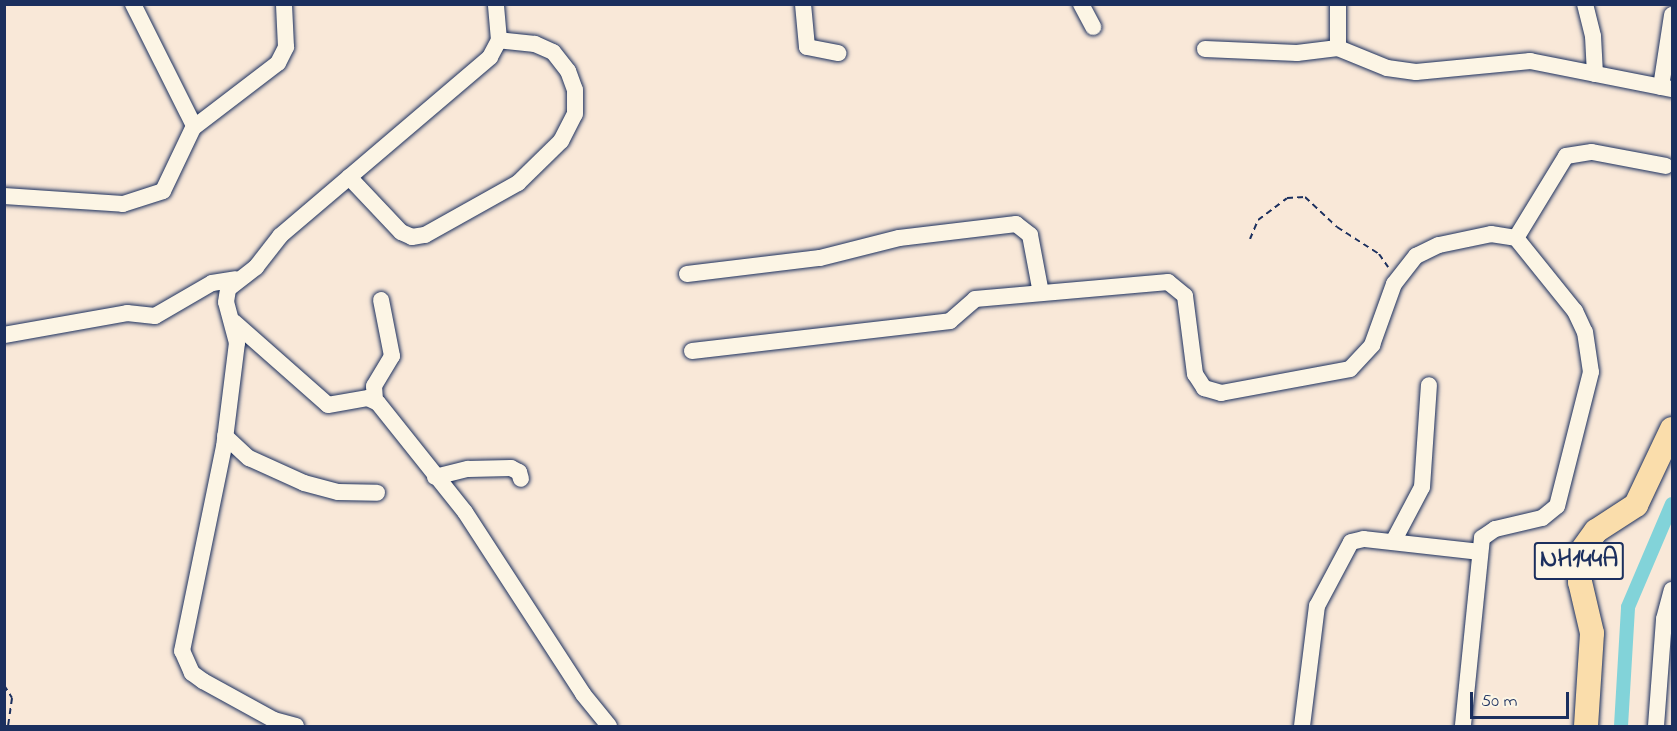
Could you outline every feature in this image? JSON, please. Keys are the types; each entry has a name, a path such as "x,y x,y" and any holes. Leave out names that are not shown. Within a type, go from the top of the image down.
{"highway":[{"name":"NH144A","path":"1586,726 1592,633 1580,582 1580,553 1596,531 1636,505 1672,429"}],"street":[{"path":"133,4 194,126"},
{"path":"4,196 107,204 151,198 170,183 194,126 279,63 286,47 284,4"},
{"path":"4,335 127,313 155,316 212,283 236,279 256,267 280,236 490,57 499,40 496,4"},
{"path":"803,4 807,47 838,53"},
{"path":"1081,4 1093,27"},
{"path":"1338,4 1338,48"},
{"path":"1585,4 1593,36 1594,74"},
{"path":"1205,49 1297,53 1338,48 1395,70 1437,72 1520,60 1667,88 1672,15"},
{"path":"349,177 401,232 412,237 425,236 518,183 561,141 575,114 574,90 568,71 553,52 535,44 499,40"},
{"path":"1516,238 1566,156 1592,152 1666,166"},
{"path":"687,274 820,258 899,238 1016,224 1030,235 1041,293"},
{"path":"692,351 942,323 955,318 975,299 1174,284 1185,296 1195,374 1204,388 1221,393 1356,365 1372,345 1396,280 1416,256 1433,247 1491,234 1516,238 1575,311 1585,332 1591,372 1557,506 1542,518 1487,533 1479,552 1463,726"},
{"path":"236,279 226,297 234,322 237,343 225,436 183,632 184,661 192,673 225,694 296,726"},
{"path":"381,300 392,356 374,386 375,400 465,512 576,685 609,726"},
{"path":"234,322 328,405 375,400"},
{"path":"1393,542 1422,487 1429,385"},
{"path":"225,436 249,458 304,483 338,492 377,493"},
{"path":"435,477 468,469 511,468 519,472 521,479"},
{"path":"1302,726 1316,614 1329,576 1350,542 1393,542 1479,552"},
{"path":"1656,726 1664,619 1672,590"}],"path":[{"path":"1250,239 1258,220 1287,198 1305,197 1337,228 1379,254 1396,280"},
{"path":"4,685 12,698 9,726"}],"waterway":[{"path":"1621,726 1628,607 1672,504"}]}
